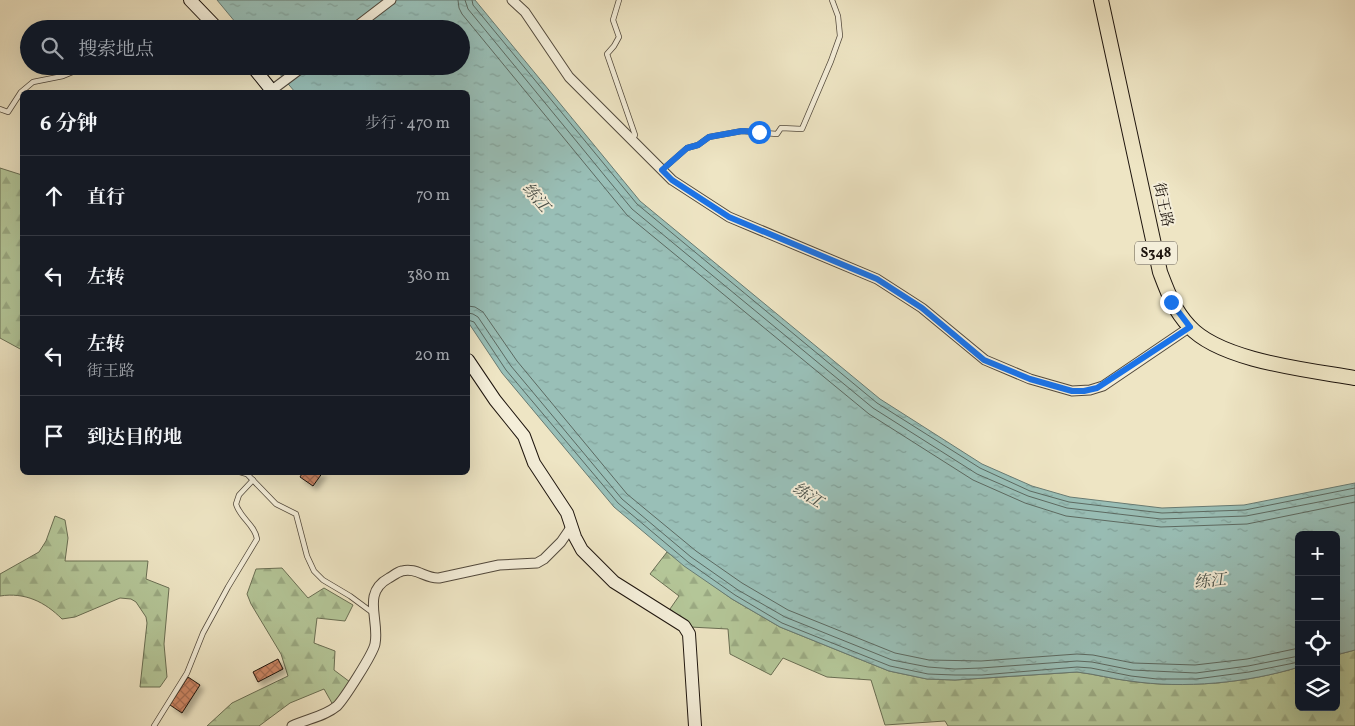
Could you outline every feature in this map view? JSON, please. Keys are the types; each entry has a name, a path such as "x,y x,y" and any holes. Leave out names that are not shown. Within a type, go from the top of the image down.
{"main road":[{"name":"街王路","path":"1102,0 1160,272 1171,302 1190,327 1213,344 1246,358 1355,378"}],"street":[{"path":"190,0 206,20"},
{"path":"365,20 391,0"},
{"path":"512,0 525,12 569,77 672,180 729,217 877,279 922,308 984,360 1030,379 1072,391 1084,391 1097,388 1190,327"},
{"path":"259,75 271,90"},
{"path":"275,90 293,75"},
{"path":"470,363 495,400 524,436 534,463 567,513 575,538 582,550 614,582 684,626 687,630 689,634 694,726"},
{"path":"292,726 326,713 340,703 374,647 376,635 372,601 382,582 399,572 407,570 439,578 499,566 537,563 561,542 572,526"}],"lane":[{"path":"619,0 613,20 619,37 607,54 635,135 632,140"},
{"path":"662,170 687,148 698,145 709,137 742,131 777,134 781,128 802,129 840,36 838,16 832,0"},
{"path":"23,90 33,82 65,75"},
{"path":"0,109 8,112 20,94"},
{"path":"247,475 276,504 296,514 307,556 314,571 323,580 350,596 374,614"},
{"path":"154,726 187,673 203,633 257,538 256,533 236,504 239,495 253,480"}],"green space":[{"path":"0,168 20,174 20,349 0,338"},
{"path":"55,516 65,520 68,538 65,561 148,561 146,579 169,588 164,644 167,677 160,687 140,687 147,623 146,617 136,602 131,599 120,598 75,617 62,619 42,603 26,597 0,596 0,574 39,552 46,541"},
{"path":"667,552 732,599 780,627 889,671 927,679 955,680 1077,672 1151,683 1193,684 1237,681 1295,668 1295,711 1340,711 1340,654 1355,650 1355,726 948,726 945,721 885,725 871,680 827,677 783,658 771,675 730,654 728,629 690,627 670,609 679,596 650,574"},
{"path":"282,568 308,598 324,588 353,605 345,621 317,618 314,643 335,651 334,670 350,682 333,705 324,689 290,703 259,726 207,726 232,703 288,676 281,654 247,594 256,569"}],"water":[{"name":"练江","path":"217,0 475,0 640,201 880,399 982,464 1032,486 1070,497 1162,508 1244,505 1355,483 1355,650 1340,654 1340,531 1295,531 1295,668 1237,681 1215,683 1151,683 1077,672 955,680 927,679 889,671 780,627 732,599 684,566 614,507 502,373 470,325 470,90 293,90 281,75 470,75 470,20 234,20"}],"building":[{"path":"301,475 321,475 313,486 300,477"},
{"path":"278,659 283,669 258,682 253,672"},
{"path":"188,677 200,685 182,713 170,705"}],"route":[{"path":"759,132 742,131 709,137 698,145 687,148 662,170 672,180 729,217 877,279 922,308 984,360 996,366 1030,379 1072,391 1078,392 1103,386 1190,327 1171,302"}]}
